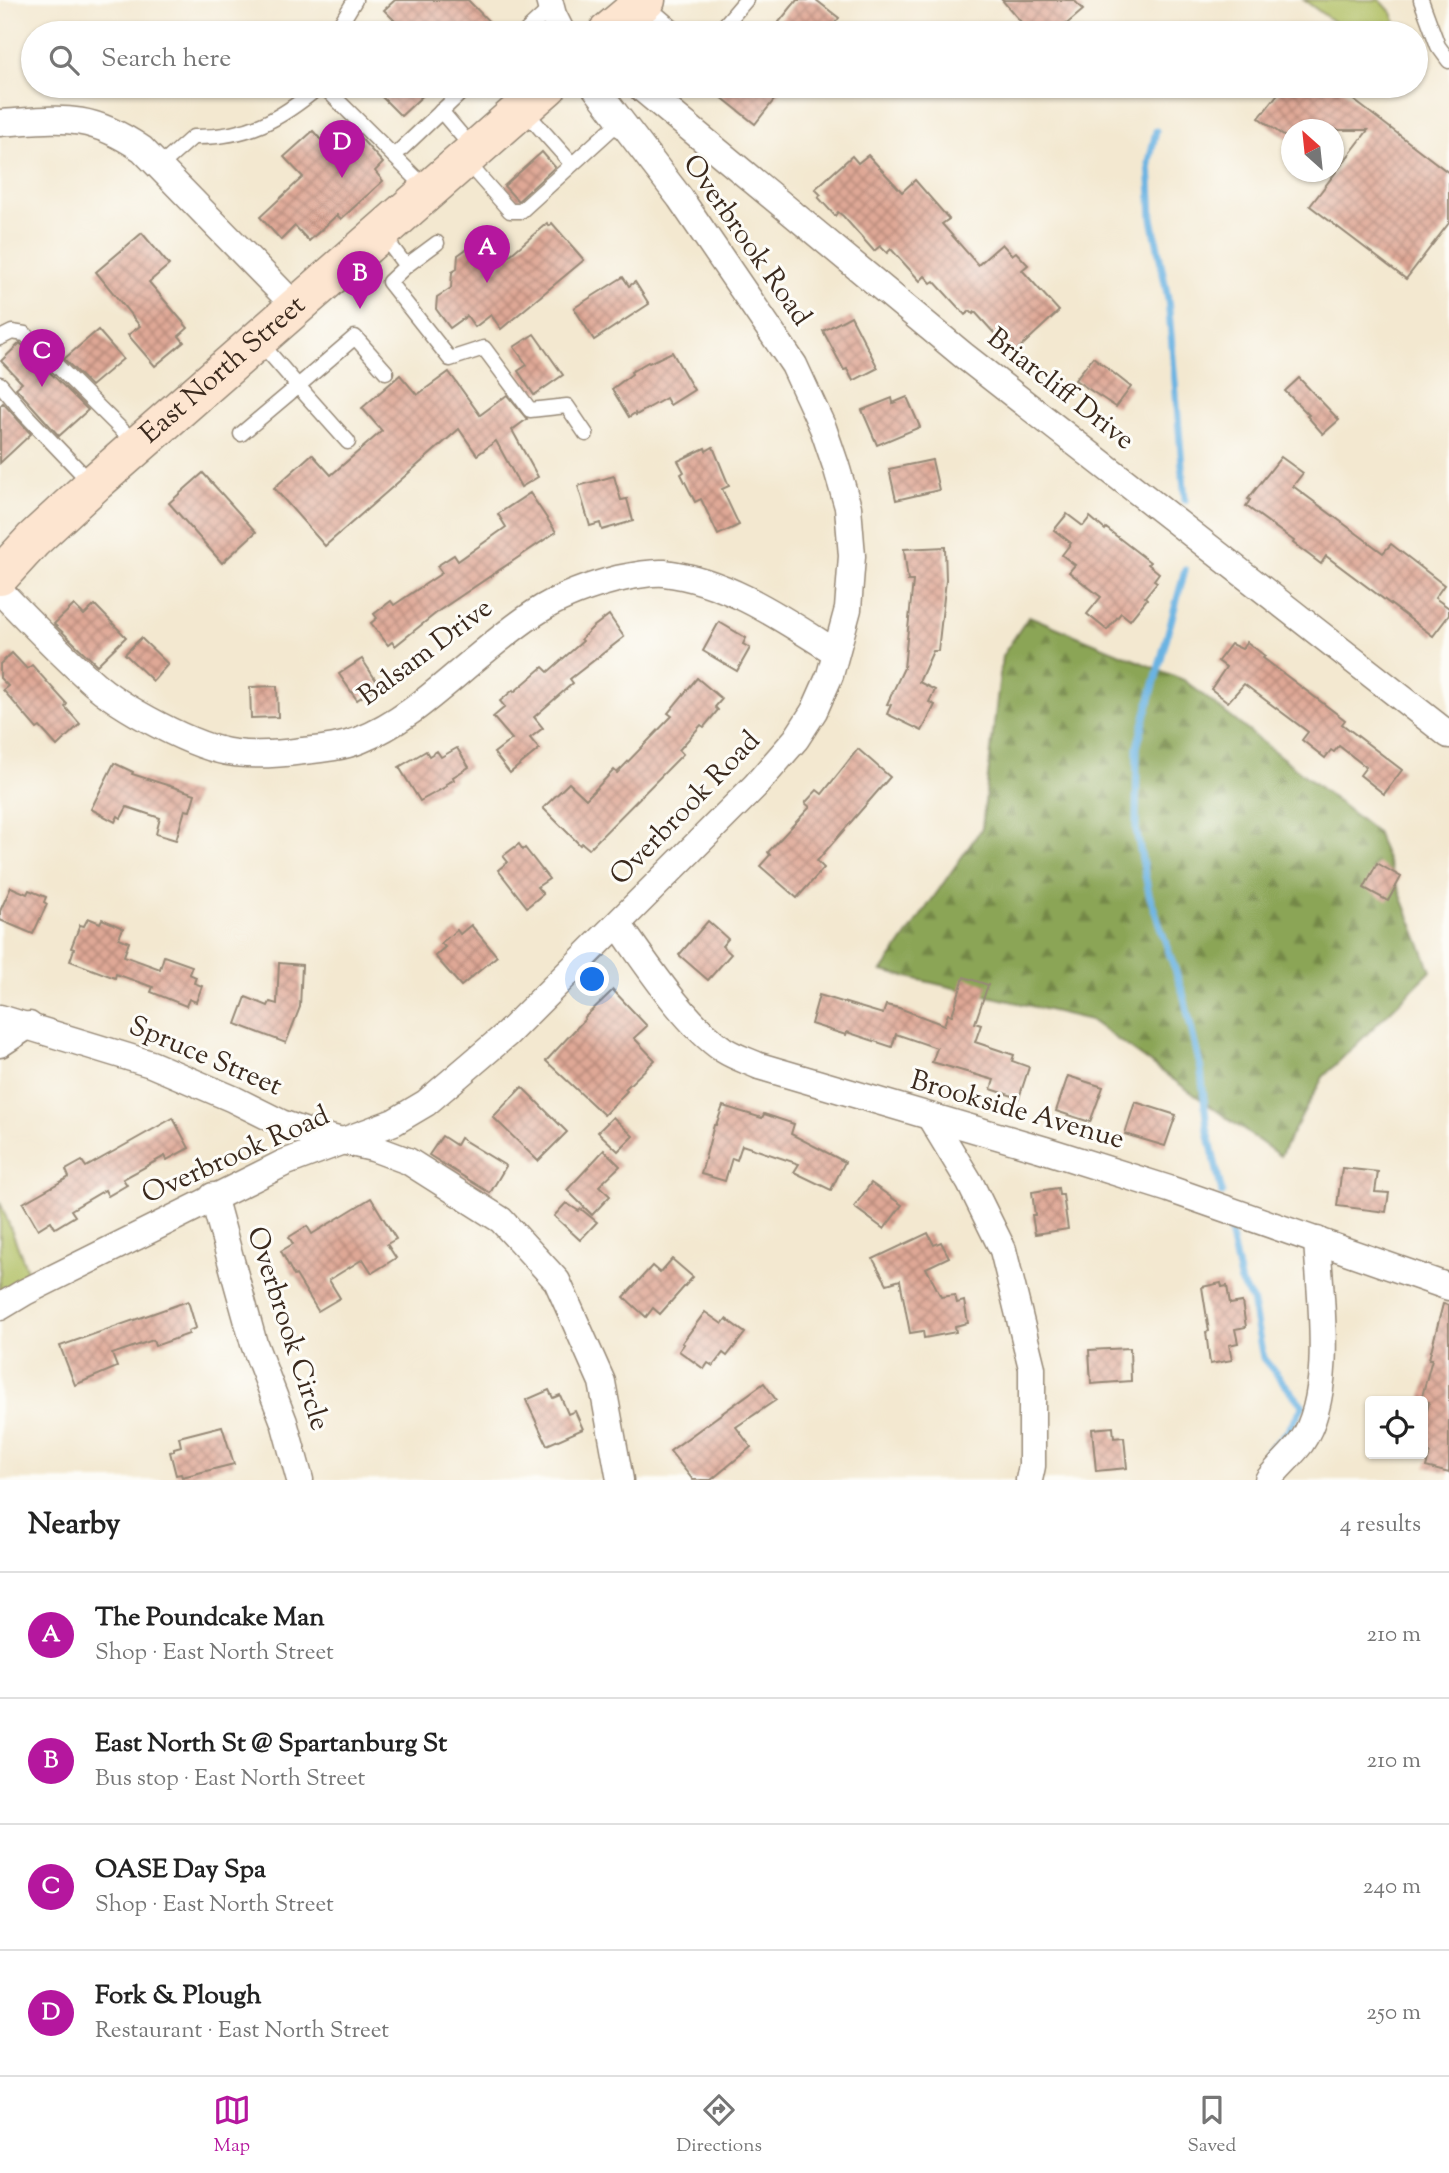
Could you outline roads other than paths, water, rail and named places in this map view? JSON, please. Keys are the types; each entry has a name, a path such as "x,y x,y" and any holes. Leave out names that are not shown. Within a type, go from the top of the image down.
{"main road":[{"path":"621,21 644,1"},
{"name":"East North Street","path":"0,576 33,540 93,485 530,98"}],"street":[{"path":"550,4 557,21"},
{"name":"Overbrook Road","path":"0,1307 213,1196 284,1163 394,1122 426,1103 507,1034 755,786 796,739 814,711 830,675 848,609 852,555 848,507 823,428 794,365 766,323 680,198 603,98"},
{"name":"Briarcliff Drive","path":"654,98 963,355 1449,734"},
{"path":"0,124 58,119 83,121 105,127 126,138 142,149 295,306"},
{"name":"Balsam Drive","path":"0,590 92,682 173,733 205,746 233,753 273,755 330,748 359,741 423,703 523,619 547,603 584,587 629,577 662,573 695,579 731,592 773,613 835,652"},
{"name":"Brookside Avenue","path":"618,924 705,1035 726,1051 759,1066 1070,1157 1449,1287"},
{"name":"Spruce Street","path":"0,1018 151,1064 281,1123 408,1161 501,1220 557,1281 602,1382 620,1480"},
{"path":"0,1044 29,1026"},
{"path":"930,1117 970,1183 1003,1250 1032,1368 1032,1466 1029,1480"},
{"name":"Overbrook Circle","path":"213,1196 254,1344 284,1422 300,1480"},
{"path":"1268,1480 1300,1444 1309,1429 1322,1379 1317,1240"}],"lane":[{"path":"342,21 355,0"},
{"path":"728,21 746,0"},
{"path":"1421,0 1438,46 1449,61"},
{"path":"644,1 666,21"},
{"path":"535,21 550,4"},
{"path":"159,167 193,137 219,138 255,128 291,110 306,98"},
{"path":"334,98 428,190"},
{"path":"394,156 455,98"},
{"path":"530,98 572,164"},
{"path":"441,111 510,211 521,211 620,121"},
{"path":"380,232 406,266"},
{"path":"436,243 389,282 450,359 484,348 530,410 567,406 586,434"},
{"path":"0,338 12,332 25,334 138,445"},
{"path":"242,434 355,337 386,372"},
{"path":"257,339 348,442"},
{"path":"0,384 93,485"}],"waterway":[{"path":"1156,131 1149,162 1152,218 1168,299 1185,500"},
{"path":"1185,570 1137,747 1136,829 1149,894 1183,993 1201,1070 1207,1127 1222,1193"},
{"path":"1230,1232 1241,1284 1252,1300 1263,1358 1303,1406 1287,1432 1267,1451"}],"place":[{"name":"Fork & Plough","path":"342,178"},
{"name":"The Poundcake Man","path":"487,283"},
{"name":"East North St @ Spartanburg St","path":"360,309"},
{"name":"OASE Day Spa","path":"42,387"}]}
